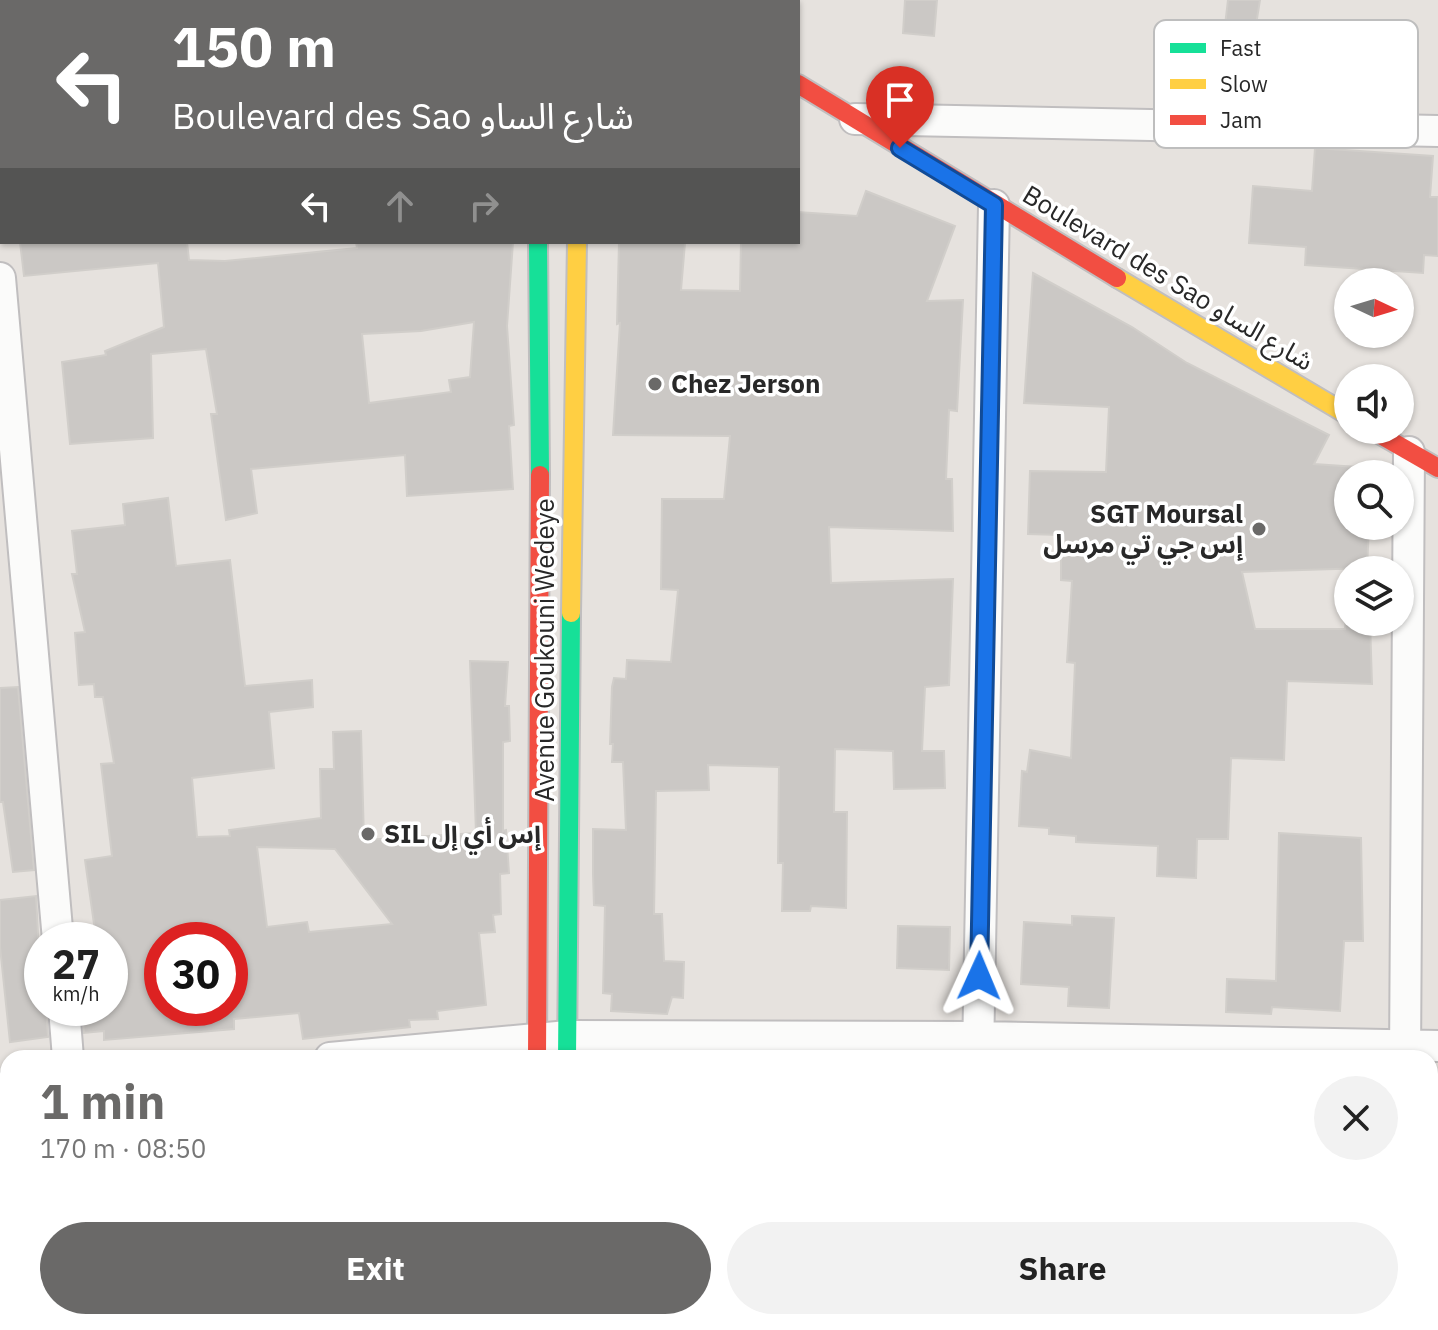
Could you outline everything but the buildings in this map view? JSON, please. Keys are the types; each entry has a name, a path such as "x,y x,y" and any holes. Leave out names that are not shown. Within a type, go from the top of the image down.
{"street":[{"name":"Boulevard des Sao شارع الساو","path":"800,85 994,205 1334,407"},
{"path":"853,119 1154,125"},
{"path":"1418,131 1438,131"},
{"path":"978,1048 994,205"},
{"name":"Avenue Goukouni Wedeye","path":"537,1049 541,367 538,244"},
{"name":"Avenue Goukouni Wedeye","path":"568,1047 577,244"},
{"path":"0,278 56,922"},
{"path":"1396,444 1438,468"},
{"path":"1406,1050 1409,452"},
{"path":"65,1026 67,1050"},
{"path":"1412,1050 1438,1046"},
{"path":"514,1050 568,1047 1263,1050"}],"traffic: fast":[{"path":"538,244 540,475"},
{"path":"567,1050 571,613"}],"traffic: slow":[{"path":"571,613 577,244"},
{"path":"1117,278 1334,407"}],"traffic: jam":[{"path":"800,85 1117,278"},
{"path":"1396,444 1438,468"},
{"path":"537,1050 540,475"}],"place":[{"name":"Chez Jerson","path":"655,384"},
{"name":"SGT Moursal إس جي تي مرسل","path":"1259,529"},
{"name":"SIL إس أي إل","path":"368,834"}],"route":[{"path":"900,148 994,205 979,976"}]}
